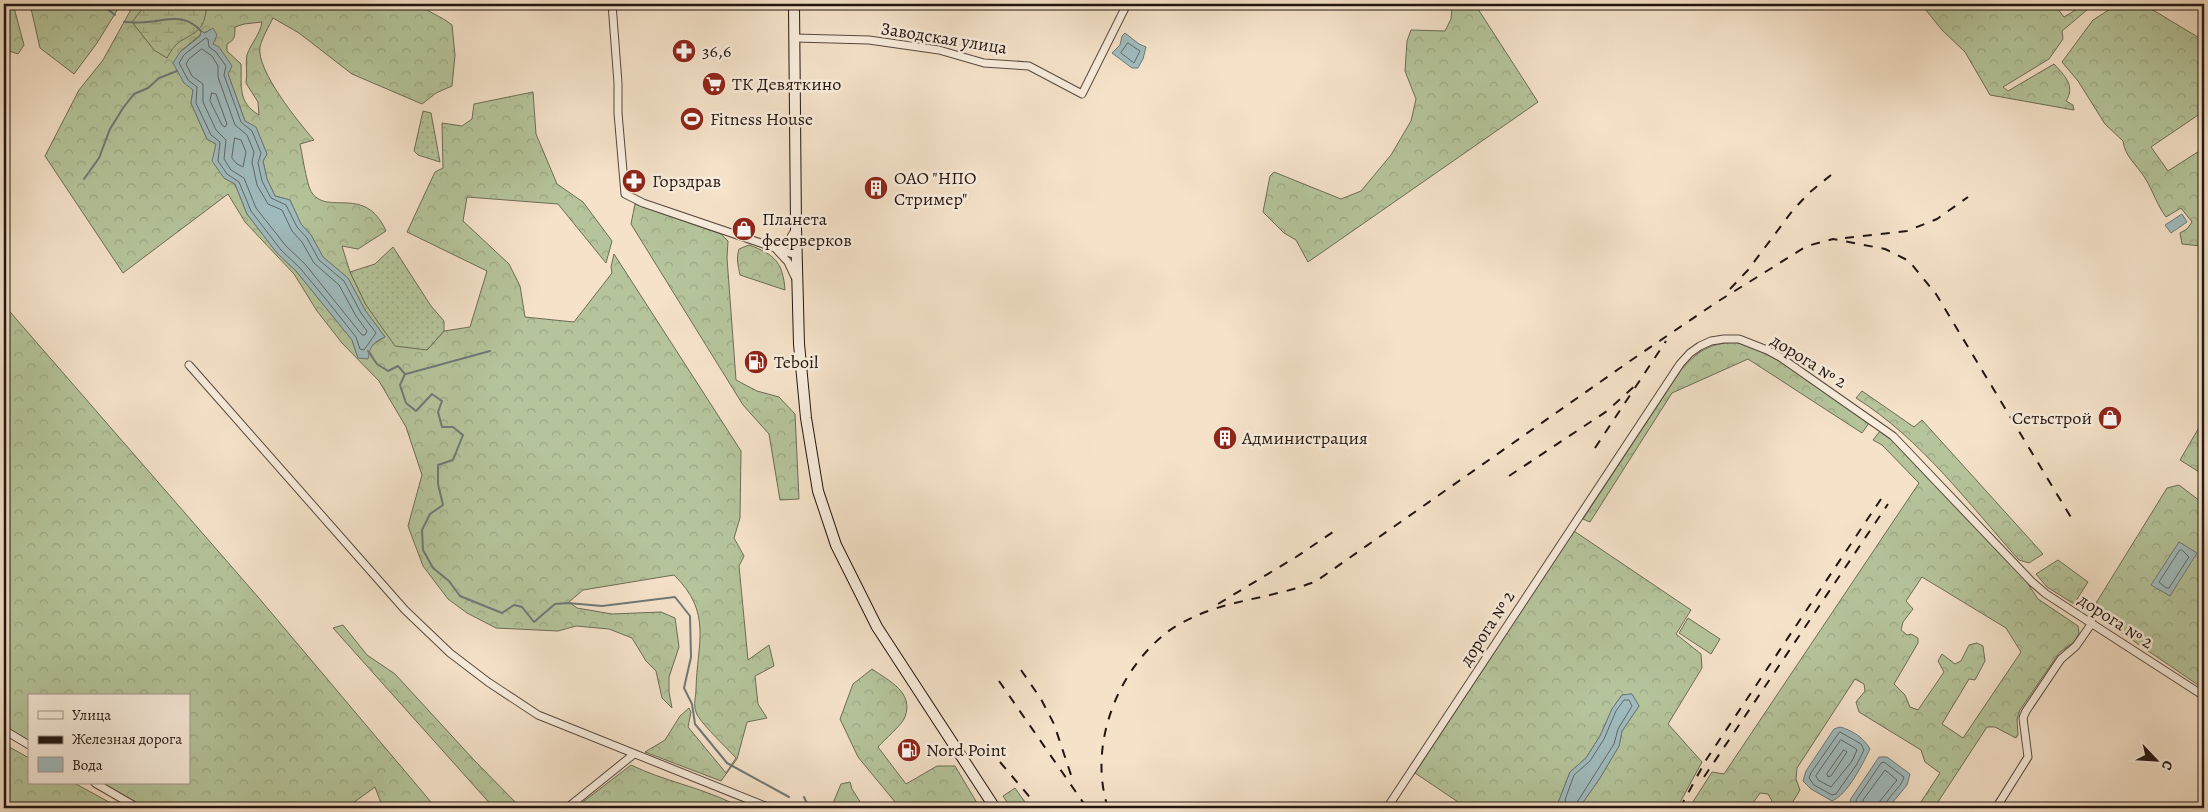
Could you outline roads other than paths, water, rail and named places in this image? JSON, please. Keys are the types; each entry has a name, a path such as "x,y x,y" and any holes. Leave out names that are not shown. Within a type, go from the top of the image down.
{"main road":[{"path":"794,4 796,255 804,403 812,458 828,525 877,627 993,807"}],"street":[{"path":"612,4 625,194 643,203 796,255"},
{"name":"Заводская улица","path":"795,38 876,41 939,50 984,63 1029,66 1082,94 1127,4"},
{"path":"773,247 788,242 796,228"},
{"path":"773,247 788,262 797,290"},
{"name":"дорога № 2","path":"1387,808 1680,364 1690,353 1711,341 1739,339 1766,350 1877,423 1908,450 2032,582 2046,594 2204,696"},
{"path":"189,365 405,610 450,654 538,715 770,808"},
{"path":"1996,808 2028,758 2023,718 2026,711 2061,659 2076,646 2092,623"},
{"path":"4,730 28,744"},
{"path":"566,808 634,754"},
{"path":"97,784 138,808"}],"water":[{"path":"213,28 217,35 213,44 219,47 232,66 228,74 245,121 256,127 267,154 263,161 267,179 275,196 290,200 301,224 311,235 323,257 348,278 365,310 385,337 373,345 368,359 358,358 352,340 296,271 277,253 247,214 235,184 224,178 212,161 216,144 207,139 191,103 193,90 184,83 173,63 180,52 200,36 201,31 205,33"},
{"path":"1125,33 1146,47 1138,68 1132,68 1112,53 1120,45 1122,36"},
{"path":"2182,214 2187,222 2171,233 2165,225"},
{"path":"2179,542 2197,553 2170,596 2151,585"},
{"path":"1632,694 1639,706 1622,731 1619,746 1600,778 1579,808 1566,808 1558,803 1570,772 1586,758 1600,736 1612,709 1622,695"},
{"path":"1840,727 1857,735 1870,749 1849,786 1832,801 1811,789 1803,781 1806,771 1834,729"},
{"path":"1879,757 1887,757 1910,774 1907,785 1888,808 1853,808 1850,800"}],"waterway":[{"path":"101,4 115,15"},
{"path":"124,22 176,19 189,22 201,31"},
{"path":"84,179 99,158 110,129 134,94 148,88 159,78 177,71"},
{"path":"368,351 377,364 388,371 398,366 405,374 400,385 406,403 416,411 432,394 442,401 438,412 442,427 453,427 463,435 453,460 438,465 438,484 443,505 430,514 422,530 423,550 433,568 449,581 460,596 502,613 514,605 522,607 534,622 555,604 568,603 602,606 675,597 690,616 691,657 684,688 692,704 695,724 727,763 789,797"},
{"path":"406,374 490,351"},
{"path":"804,797 809,808"}],"railway":[{"path":"1730,289 1748,270 1793,210 1809,193 1837,170"},
{"path":"1845,238 1907,231 1937,219 1968,197"},
{"path":"1108,808 1103,785 1102,761 1104,736 1111,713 1120,690 1133,669 1148,650 1169,631 1185,621 1209,611 1315,582 1630,361 1717,302 1807,246 1833,239 1885,249 1909,261 1936,294 2075,524"},
{"path":"1595,448 1666,341"},
{"path":"1509,476 1607,411 1638,383"},
{"path":"1680,808 1706,760 1881,499"},
{"path":"1704,777 1888,504"},
{"path":"1218,604 1296,557 1333,532"},
{"path":"1021,670 1041,699 1054,724 1071,775"},
{"path":"999,681 1087,808"},
{"path":"1000,762 1039,808"}],"place":[{"name":"36,6","path":"684,51"},
{"name":"ТК Девяткино","path":"714,84"},
{"name":"Fitness House","path":"692,119"},
{"name":"Горздрав","path":"634,181"},
{"name":"ОАО \"НПО Стример\"","path":"876,188"},
{"name":"Планета феерверков","path":"744,229"},
{"name":"Teboil","path":"756,362"},
{"name":"Сетьстрой","path":"2110,418"},
{"name":"Администрация","path":"1225,438"},
{"name":"Nord Point","path":"909,750"}]}
